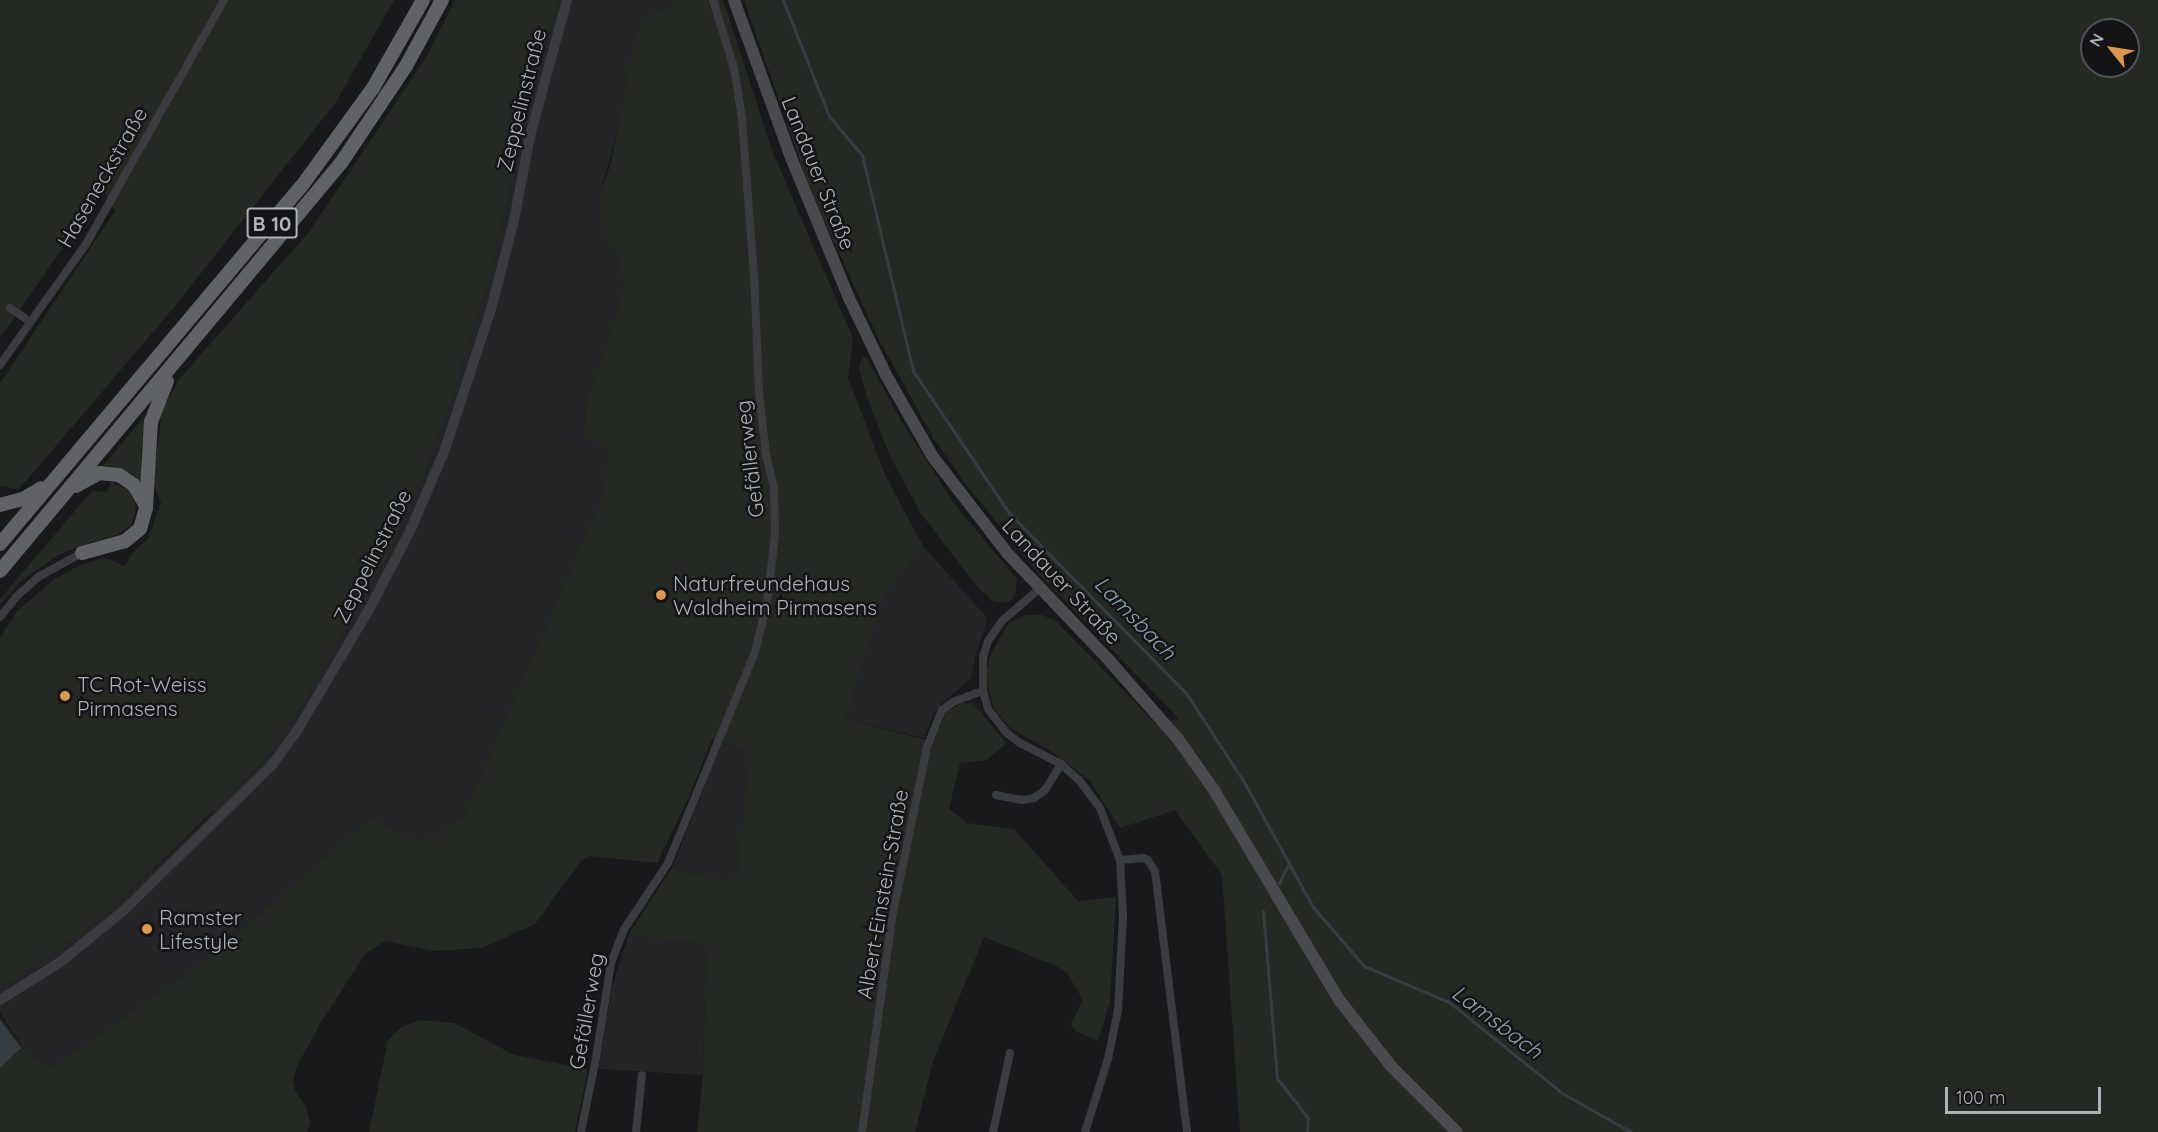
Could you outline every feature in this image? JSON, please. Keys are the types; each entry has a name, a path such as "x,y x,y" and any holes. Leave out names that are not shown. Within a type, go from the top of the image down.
{"highway":[{"name":"B 10","path":"0,544 301,187 373,88 423,0"},
{"name":"B 10","path":"0,571 342,163 406,66 442,0"},
{"path":"82,553 117,544 134,536 140,529 146,508 150,422 162,389 185,352"},
{"path":"58,502 87,478 99,473 110,473 134,485 146,508"},
{"path":"0,505 23,499 59,474"}],"main road":[{"name":"Landauer Straße","path":"734,0 790,155 849,298 886,375 933,457 958,493 1040,588 1107,658 1178,739 1214,790 1340,1001 1391,1066 1457,1132"}],"street":[{"name":"Haseneckstraße","path":"0,365 86,244 224,0"},
{"name":"Zeppelinstraße","path":"0,1000 59,963 123,911 272,765 297,731 372,604 410,531 444,452 491,309 514,220 530,136 567,0"},
{"name":"Gefällerweg","path":"581,1132 596,1058 611,963 623,931 668,863 755,652 767,603 776,535 774,486 766,454 759,392 754,275 742,118 734,68 713,0"},
{"path":"10,308 30,321"},
{"path":"0,617 16,597 38,577 82,553"},
{"path":"1040,588 1002,621 988,641 983,657 983,691 988,709 1007,734 1020,744 1061,764 1079,780 1100,808 1120,860 1123,916 1118,1010 1102,1079 1085,1132"},
{"name":"Albert-Einstein-Straße","path":"862,1132 892,918 927,747 942,710 955,701 983,691"},
{"path":"996,795 1022,800 1034,798 1045,790 1061,764"},
{"path":"1120,860 1143,858 1155,871 1186,1132"},
{"path":"993,1132 1010,1053"},
{"path":"636,1132 642,1075"}],"shaded area":[{"path":"0,0 394,0 336,102 171,311 19,489 0,486 0,383 115,211 103,190 0,338"},
{"path":"455,0 559,0 527,111 493,265 450,405 421,482 384,561 294,718 261,764 105,916 0,989 0,638 17,611 56,578 82,564 104,558 125,566 134,551 148,539 161,502 155,488 155,468 162,410 181,377 309,232 427,56"},
{"path":"559,0 674,0 668,9 648,17 600,195 600,231 615,247 624,285 603,358 585,404 584,433 608,451 602,498 464,815 433,839 404,838 372,818 215,953 51,1069 26,1052 0,1012 0,989 105,916 211,815 421,482 450,405 493,265 527,111"},
{"path":"674,0 723,0 773,153 853,338 848,378 886,477 923,546 883,598 846,719 934,742 946,712 962,703 973,703 1006,743 987,760 960,763 949,809 967,823 1014,829 1078,901 1116,897 1110,1001 1098,1041 1075,1031 1071,1024 1083,1000 1067,973 1056,966 984,937 933,1061 915,1132 697,1132 703,1075 706,953 704,945 629,934 672,868 709,878 736,879 751,753 712,739 689,797 657,863 590,856 581,861 535,924 482,948 435,951 385,941 366,953 321,1022 297,1066 293,1081 295,1090 306,1107 310,1122 307,1132 0,1132 0,1018 26,1052 51,1069 215,953 372,818 404,838 433,839 464,815 602,498 608,451 584,434 585,404 603,358 624,285 615,247 600,231 600,195 611,163 635,39 648,16 668,9"},
{"path":"744,0 2158,0 2158,1132 1240,1132 1222,875 1175,810 1120,828 1090,781 1048,749 1009,727 994,708 989,692 987,670 991,653 1009,623 1026,615 1042,615 1056,621 1156,724 1179,719 1037,572 965,483 934,439 879,340 804,172"},
{"path":"862,357 866,357 903,424 956,506 1017,579 1015,596 1008,603 993,601 978,588 920,512 890,456 870,406 859,369"},
{"path":"146,414 141,452 143,484 131,473 103,466"},
{"path":"111,482 129,490 136,500 135,515 131,525 117,535 58,555 20,582 0,605 0,599 92,491 107,492"},
{"path":"923,546 988,619 976,652 971,679 945,700 934,713 924,738 846,719 883,598"},
{"path":"721,743 752,753 736,879 709,878 672,868"},
{"path":"629,934 704,945 706,953 703,1075 599,1069 612,986"},
{"path":"0,1020 21,1048 0,1068"},
{"path":"420,1020 454,1023 514,1055 588,1069 575,1132 369,1132 388,1040 400,1028"}],"waterway":[{"name":"Lamsbach","path":"783,0 829,116 862,155 913,371 1009,513 1186,693 1244,782 1313,907 1364,966 1449,1002 1562,1093 1631,1132"},
{"path":"1279,883 1289,863"},
{"path":"1263,911 1277,1078 1308,1118 1307,1132"}],"place":[{"name":"Naturfreundehaus Waldheim Pirmasens","path":"661,595"},
{"name":"TC Rot-Weiss Pirmasens","path":"65,696"},
{"name":"Ramster Lifestyle","path":"147,929"}]}
